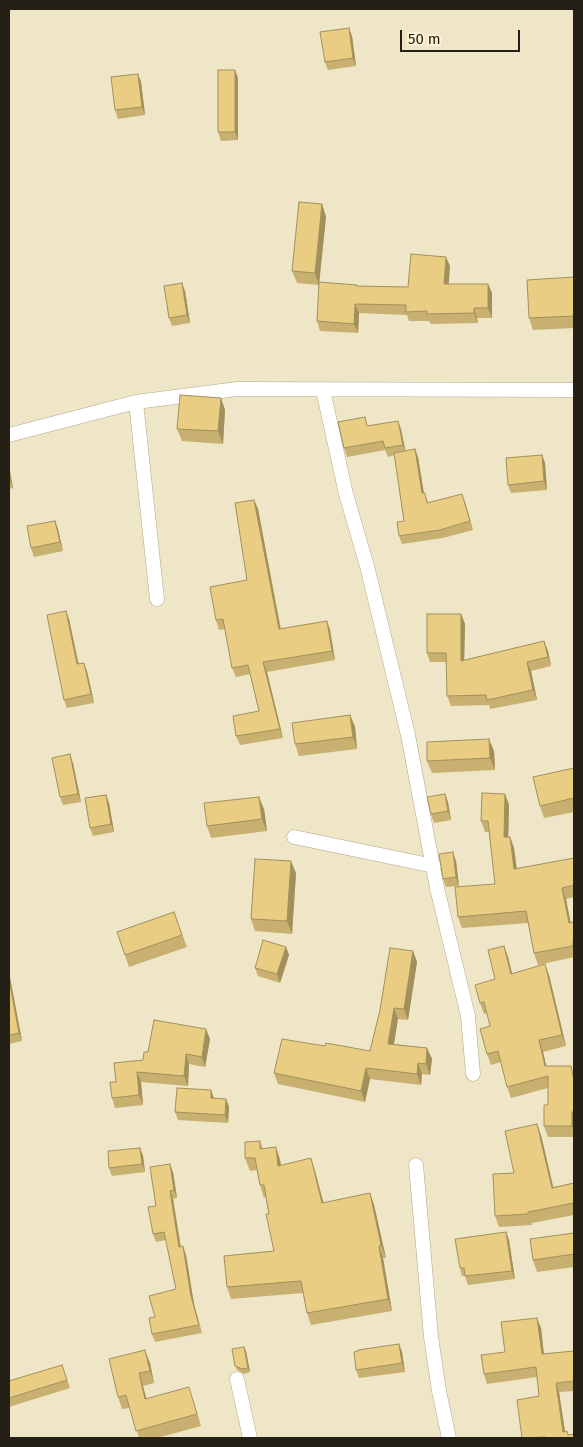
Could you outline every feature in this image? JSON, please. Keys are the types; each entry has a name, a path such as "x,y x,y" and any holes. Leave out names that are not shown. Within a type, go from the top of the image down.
{"street":[{"path":"9,435 136,402 236,389 574,390"},
{"path":"323,390 346,494 367,566 408,735 437,888 468,1016 473,1074"},
{"path":"136,402 157,599"},
{"path":"294,838 434,866"},
{"path":"416,1165 431,1337 438,1391 449,1438"},
{"path":"237,1379 250,1438"}],"building":[{"path":"349,28 353,58 325,62 320,32"},
{"path":"218,70 235,70 235,132 218,132"},
{"path":"138,74 142,107 115,110 111,77"},
{"path":"299,202 322,204 315,273 292,271"},
{"path":"411,254 446,257 444,284 488,284 488,308 474,308 474,313 427,314 427,311 406,312 406,305 355,304 354,324 317,321 319,282 356,286 408,287"},
{"path":"574,277 574,316 529,318 527,280"},
{"path":"182,283 187,315 169,318 164,286"},
{"path":"180,395 221,398 218,431 177,429"},
{"path":"365,417 367,426 398,421 403,445 385,448 383,441 344,448 338,422"},
{"path":"415,449 422,493 425,493 427,503 462,494 470,521 440,530 399,536 397,522 404,521 394,453"},
{"path":"542,455 544,481 508,485 506,458"},
{"path":"254,500 279,629 327,621 332,651 263,662 280,729 236,736 233,716 259,711 248,665 232,668 223,619 216,620 210,587 247,580 235,503"},
{"path":"55,521 60,542 31,548 27,526"},
{"path":"66,611 77,664 84,663 91,694 64,700 47,615"},
{"path":"427,614 461,614 461,661 544,641 548,657 527,662 533,690 487,700 486,695 447,696 446,653 427,653"},
{"path":"350,715 353,737 295,744 292,723"},
{"path":"489,739 490,758 427,761 427,742"},
{"path":"70,754 78,794 60,797 52,758"},
{"path":"574,768 574,798 540,806 533,777"},
{"path":"482,793 505,794 504,837 510,837 514,869 574,858 574,885 562,888 569,923 573,922 574,927 573,946 534,953 526,911 458,917 455,887 495,884 488,821 481,821"},
{"path":"445,794 448,811 431,814 427,797"},
{"path":"106,795 111,824 90,828 85,798"},
{"path":"259,797 262,819 207,826 204,803"},
{"path":"453,852 456,877 443,879 439,854"},
{"path":"255,859 291,861 287,921 251,919"},
{"path":"174,912 182,935 125,955 117,932"},
{"path":"263,940 286,947 277,974 255,968"},
{"path":"504,946 511,974 545,964 562,1035 539,1040 545,1066 571,1066 574,1080 572,1126 544,1126 544,1105 548,1105 548,1076 507,1087 498,1051 487,1054 480,1029 490,1026 484,1002 480,1003 475,985 495,979 488,950"},
{"path":"390,948 413,951 404,1009 394,1008 388,1044 427,1048 426,1064 418,1063 417,1074 366,1068 361,1091 274,1073 282,1039 325,1046 326,1043 370,1051 380,1010"},
{"path":"9,979 19,1033 9,1035"},
{"path":"154,1020 206,1029 202,1057 186,1054 184,1076 137,1072 139,1095 112,1098 110,1082 116,1082 114,1063 143,1060 144,1052 148,1052"},
{"path":"177,1088 211,1090 211,1098 226,1099 225,1115 175,1112"},
{"path":"537,1124 552,1188 574,1183 574,1203 528,1212 528,1214 495,1216 493,1174 514,1173 505,1131"},
{"path":"260,1141 260,1149 276,1147 278,1166 311,1158 322,1203 370,1193 381,1245 379,1246 388,1299 307,1313 301,1281 227,1287 224,1256 274,1251 266,1214 269,1214 264,1185 260,1185 255,1158 245,1158 245,1142"},
{"path":"140,1148 142,1164 109,1168 108,1151"},
{"path":"170,1164 174,1190 170,1191 179,1247 183,1246 191,1296 199,1325 152,1334 149,1318 155,1317 149,1296 176,1289 164,1232 153,1234 148,1207 156,1206 150,1167"},
{"path":"506,1232 512,1271 465,1276 464,1268 460,1268 455,1239"},
{"path":"574,1233 574,1254 533,1260 530,1239"},
{"path":"537,1318 542,1354 574,1351 574,1381 556,1383 563,1432 567,1431 568,1435 574,1434 574,1438 522,1438 517,1400 539,1396 536,1367 484,1374 481,1355 505,1352 501,1322"},
{"path":"399,1344 402,1363 356,1370 354,1352"},
{"path":"244,1347 248,1368 242,1369 235,1366 232,1349"},
{"path":"145,1350 150,1371 139,1373 145,1399 189,1387 197,1414 136,1431 126,1395 118,1397 109,1359"},
{"path":"62,1365 67,1380 9,1398 9,1381"}]}
